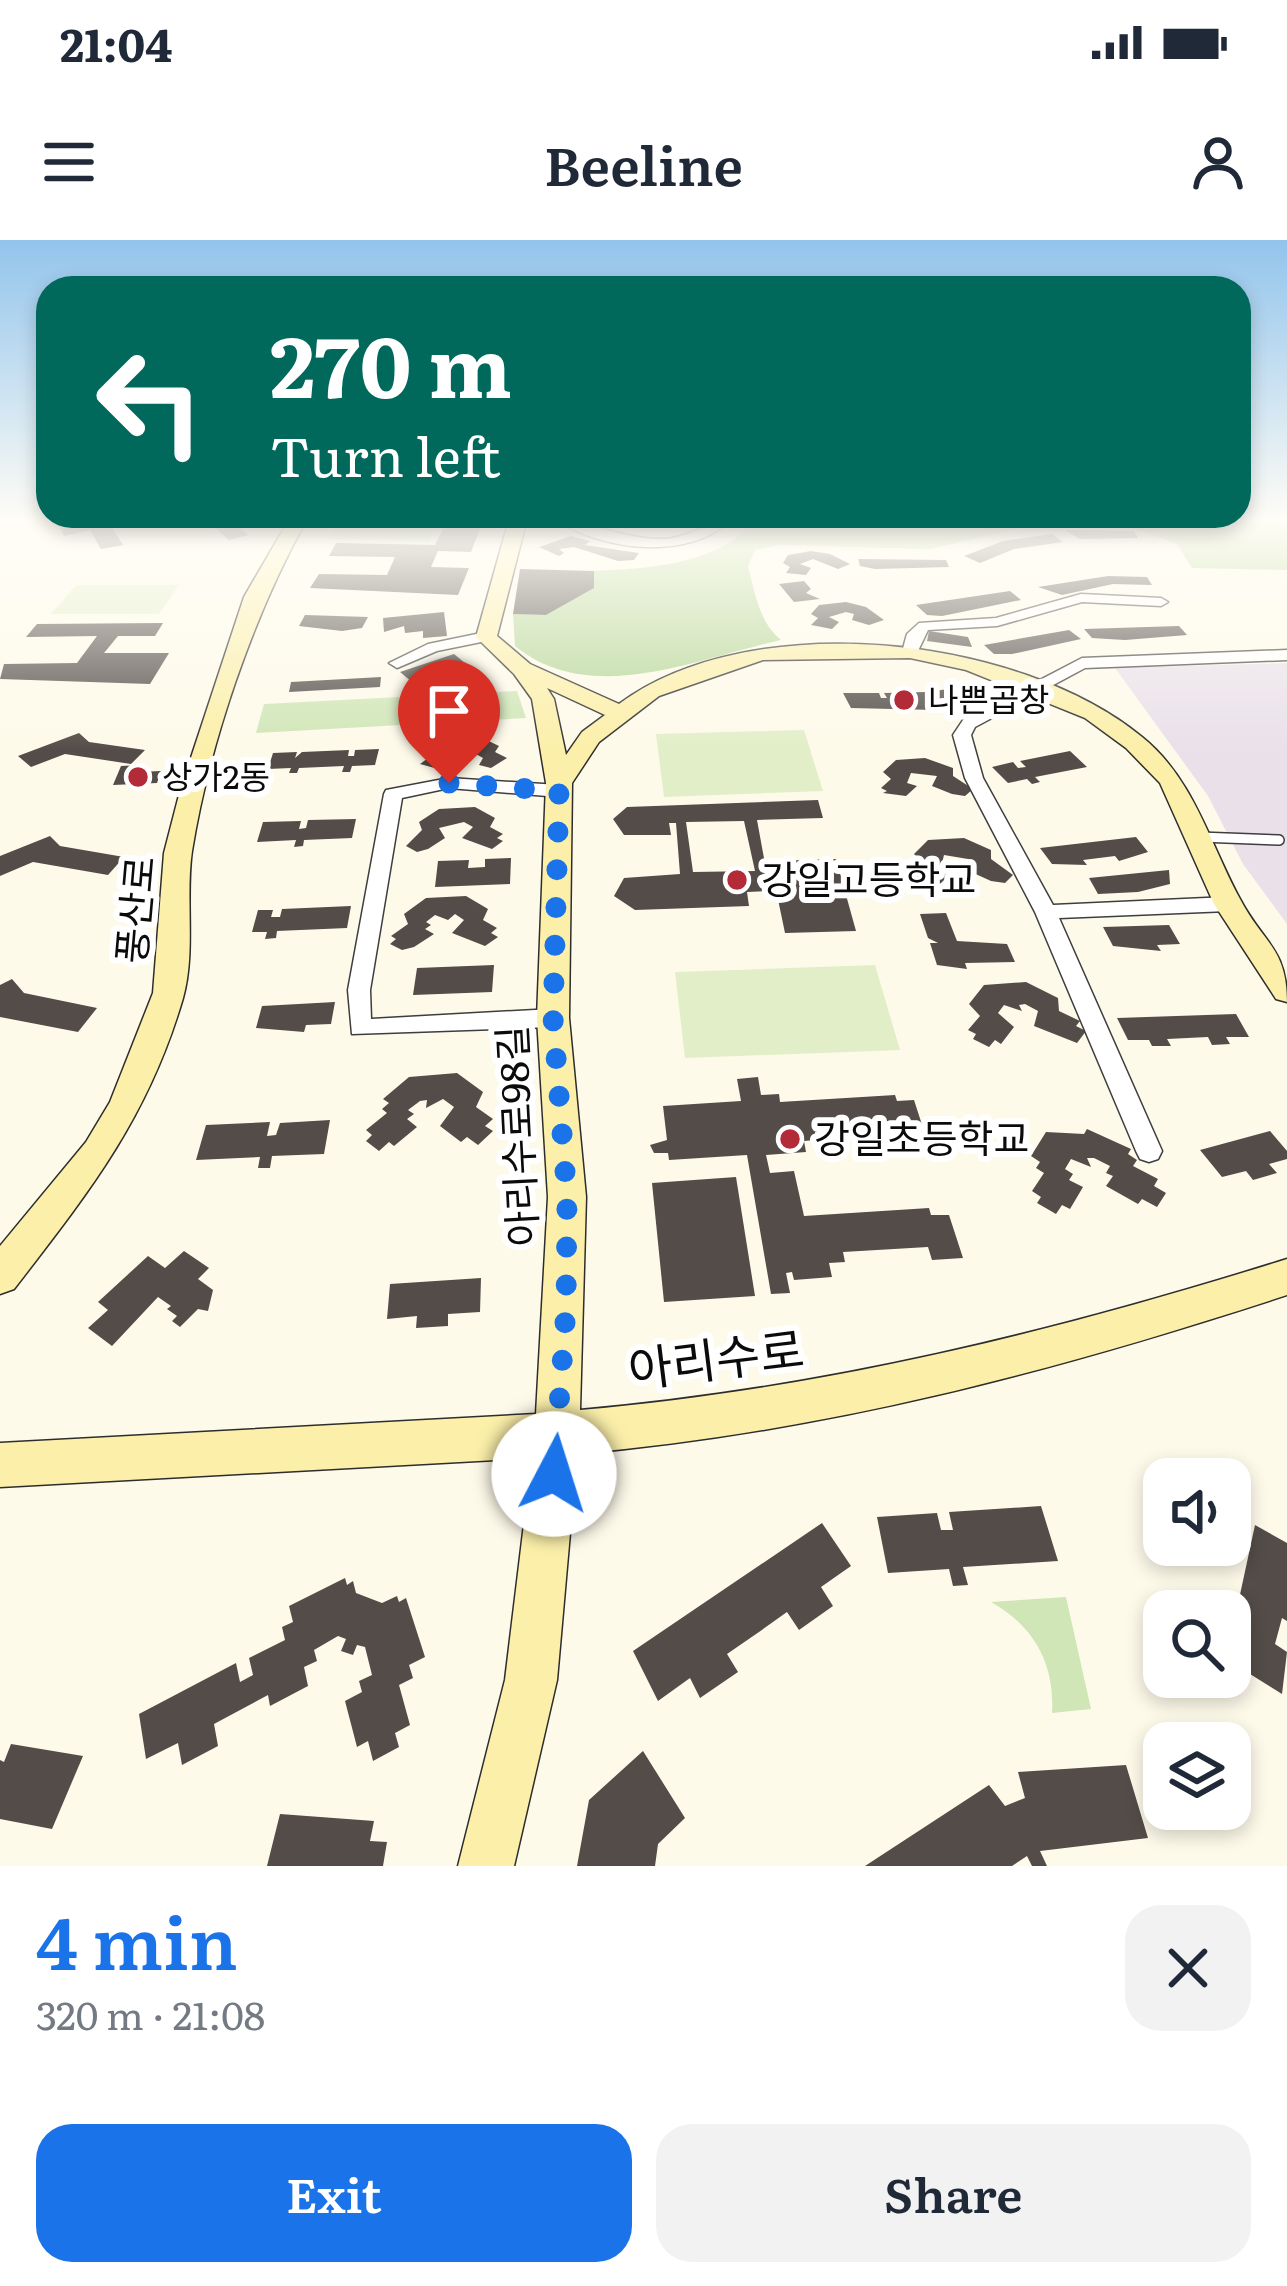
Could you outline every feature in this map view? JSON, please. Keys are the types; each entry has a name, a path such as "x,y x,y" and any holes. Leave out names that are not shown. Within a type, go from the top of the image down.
{"street":[{"name":"풍산로","path":"0,1276 99,1152 126,1105 169,993 178,853 253,599"},
{"path":"486,637 497,599"},
{"path":"910,652 915,634 925,626 997,622 1078,599"},
{"path":"1099,599 1161,602"},
{"path":"397,663 424,646 486,637 522,669 619,712"},
{"path":"522,669 616,683 685,676 761,654 910,652 971,664 1039,687 1093,713 1135,743 1171,779 1228,904 1287,991"},
{"path":"1149,1151 1046,912 974,778 962,735 969,724 1067,668 1100,661 1287,655"},
{"name":"아리수로98길","path":"486,1866 531,1679 557,1435 567,1197 553,1018 559,787 543,699 522,669"},
{"path":"553,1018 360,1028 359,990 393,794 449,783 559,787 590,737 619,712 685,676"},
{"path":"1046,912 1228,904"},
{"name":"아리수로","path":"0,1465 557,1435 876,1392 1098,1336 1287,1277"}],"lane":[{"path":"1198,837 1279,840"}],"shaded area":[{"path":"1287,663 1287,924 1243,864 1208,796 1115,668"}],"green space":[{"path":"64,599 169,599 159,614 51,614"},
{"path":"575,599 757,599 781,640 645,673 577,674 545,664 515,646 513,614 546,615"},
{"path":"517,691 526,718 256,733 264,704"},
{"path":"804,730 823,791 664,797 656,734"},
{"path":"875,965 900,1050 685,1058 675,972"},
{"path":"1066,1597 1091,1709 1052,1713 1050,1678 1039,1648 1019,1623 991,1602"}],"building":[{"path":"515,599 575,599 546,615 513,614"},
{"path":"957,599 1021,600 942,616 927,615 916,605"},
{"path":"846,602 866,607 884,620 869,625 852,620 854,614 846,612 829,617 839,622 832,629 811,625 818,618 811,614 819,605"},
{"path":"444,612 447,636 423,638 423,631 405,633 404,626 384,632 383,618"},
{"path":"305,615 368,617 362,628 342,631 299,626"},
{"path":"163,623 155,636 118,636 104,653 169,653 150,684 0,679 4,664 77,663 97,636 26,637 37,624"},
{"path":"1179,626 1187,635 1125,640 1092,638 1084,629"},
{"path":"1069,630 1081,639 1012,654 994,654 984,645"},
{"path":"929,631 968,637 972,647 927,641"},
{"path":"454,654 486,680 464,688 452,678 438,683 430,676 412,682 400,672"},
{"path":"381,677 380,687 289,692 291,682"},
{"path":"951,689 962,704 935,710 851,708 843,693 879,693 887,698 884,693 926,692 928,697 933,696 930,691"},
{"path":"466,730 499,746 495,752 507,758 491,768 479,765 483,758 474,753 464,758 455,753 444,760 451,763 442,770 420,764"},
{"path":"79,733 89,742 145,750 131,764 65,754 31,767 18,756"},
{"path":"379,749 375,765 352,766 350,772 342,772 344,766 299,768 297,773 289,773 291,768 268,769 273,753 297,752 295,758 302,752 349,750 348,756 354,756 355,750"},
{"path":"1070,751 1087,767 1035,777 1040,782 1032,784 1027,779 1008,783 992,767 1013,762 1018,768 1026,767 1020,761"},
{"path":"925,758 953,768 953,776 973,789 965,796 952,794 932,786 937,776 911,773 907,783 917,786 906,796 883,793 887,791 881,788 891,779 883,772 896,760"},
{"name":"상가2동","path":"141,765 138,772 161,771 157,783 113,785 121,766"},
{"path":"818,800 823,818 757,820 770,891 747,892 749,906 635,910 614,896 624,878 680,874 676,823 669,823 671,835 624,835 613,819 627,807","holes":["744,821 755,871 693,872 686,822"]},
{"path":"475,807 495,818 490,827 503,834 497,838 503,841 492,849 462,838 473,827 464,822 439,828 445,838 428,849 417,852 406,846 422,830 419,822 439,809"},
{"path":"356,819 352,838 304,840 303,846 294,847 296,840 257,842 263,822 301,821 299,829 306,828 308,820"},
{"path":"50,836 60,846 124,857 108,875 33,862 0,876 0,856"},
{"path":"1136,837 1148,852 1119,861 1115,856 1083,860 1087,865 1052,864 1040,848"},
{"path":"964,838 991,850 991,859 1013,875 1005,883 991,881 969,871 974,860 944,855 941,867 952,872 940,884 916,880 919,877 912,874 923,863 914,854 928,840"},
{"path":"511,858 510,884 435,887 438,861 469,860 468,868 485,867 485,859"},
{"path":"836,859 856,931 785,933 770,861"},
{"path":"1169,870 1170,884 1138,892 1098,894 1089,878"},
{"path":"466,896 488,909 483,920 497,928 491,933 498,937 485,946 452,933 464,920 455,914 448,920 435,915 426,922 431,925 425,929 434,934 414,947 402,950 390,944 396,939 391,936 408,924 404,914 426,898"},
{"path":"351,906 347,928 277,931 276,938 265,939 267,932 252,932 258,910 273,910 271,917 280,917 282,909"},
{"path":"946,913 957,941 1007,944 1015,962 965,963 967,969 937,965 930,943 938,943 928,938 920,914"},
{"path":"1169,925 1180,944 1157,945 1161,951 1113,946 1103,927"},
{"path":"494,965 492,992 413,995 417,968"},
{"path":"12,979 24,993 97,1008 78,1032 0,1017 0,985"},
{"path":"1026,982 1058,998 1059,1011 1080,1021 1076,1026 1086,1031 1077,1043 1034,1026 1038,1011 1025,1004 1019,1005 1022,1011 1004,1005 998,1013 1014,1027 1001,1044 995,1040 989,1047 973,1039 976,1034 968,1030 980,1016 969,1004 984,985"},
{"path":"335,1002 331,1024 306,1025 304,1032 256,1028 262,1006"},
{"path":"1236,1014 1249,1037 1226,1037 1230,1044 1212,1045 1208,1037 1167,1039 1171,1046 1128,1040 1117,1018"},
{"path":"457,1073 483,1092 476,1107 493,1119 485,1126 493,1131 478,1145 467,1137 461,1142 440,1126 454,1107 443,1099 426,1108 427,1100 420,1101 408,1110 414,1114 407,1119 417,1127 394,1146 389,1142 379,1151 366,1141 372,1135 366,1130 387,1113 382,1109 389,1103 383,1099 409,1077"},
{"path":"758,1077 761,1095 779,1094 780,1102 895,1095 897,1101 914,1100 925,1134 897,1136 895,1127 815,1132 816,1140 804,1141 806,1152 766,1155 770,1173 794,1171 804,1216 929,1208 931,1215 949,1215 963,1258 932,1260 928,1247 843,1252 845,1262 829,1263 832,1277 794,1280 792,1272 786,1273 790,1293 771,1294 747,1155 669,1160 668,1153 654,1153 650,1145 667,1140 663,1106 741,1101 737,1079"},
{"path":"330,1120 324,1154 272,1156 270,1168 258,1168 260,1157 196,1160 206,1125 270,1122 267,1136 276,1135 280,1123"},
{"path":"1087,1129 1131,1149 1128,1154 1137,1160 1133,1166 1158,1179 1154,1186 1166,1193 1157,1207 1142,1199 1138,1204 1106,1186 1113,1176 1106,1173 1110,1166 1094,1158 1087,1158 1091,1167 1071,1159 1065,1169 1073,1174 1069,1180 1083,1187 1070,1209 1062,1205 1056,1214 1037,1203 1041,1197 1032,1191 1044,1173 1031,1156 1046,1132 1084,1134"},
{"path":"1270,1131 1287,1151 1287,1159 1269,1164 1277,1173 1253,1180 1246,1171 1222,1177 1200,1150"},
{"path":"736,1177 755,1296 664,1302 652,1183"},
{"path":"184,1251 209,1268 198,1279 213,1290 208,1311 198,1309 180,1327 172,1321 177,1316 167,1309 171,1306 158,1297 112,1346 88,1328 108,1310 98,1302 148,1256 165,1268"},
{"path":"481,1278 480,1312 448,1314 448,1326 416,1328 417,1316 387,1319 390,1284"},
{"path":"1041,1506 1058,1561 963,1567 968,1585 953,1586 949,1569 888,1573 877,1517 937,1513 941,1530 953,1530 949,1512"},
{"path":"822,1523 851,1566 821,1587 833,1606 799,1630 787,1612 727,1654 738,1672 700,1698 690,1678 658,1701 633,1651"},
{"path":"1255,1525 1287,1543 1287,1621 1282,1618 1275,1644 1287,1652 1282,1694 1251,1675 1251,1590 1241,1590 1246,1566 1251,1566"},
{"path":"345,1578 347,1585 353,1581 356,1593 382,1603 397,1596 399,1602 406,1598 425,1657 409,1665 413,1678 399,1685 410,1725 395,1733 399,1747 373,1761 368,1741 357,1747 345,1701 362,1692 359,1681 372,1675 365,1647 357,1645 353,1655 341,1651 346,1639 338,1636 314,1650 317,1661 304,1667 308,1686 270,1706 268,1695 214,1724 218,1746 182,1765 178,1743 146,1759 139,1714 236,1663 240,1682 253,1675 249,1658 285,1640 282,1627 293,1622 289,1606"},
{"path":"11,1744 83,1756 52,1829 0,1819 0,1760 4,1762"},
{"path":"643,1751 685,1818 658,1844 655,1866 577,1866 589,1800"},
{"path":"1126,1765 1148,1838 1040,1851 1047,1866 1032,1866 1027,1856 1012,1866 865,1866 989,1785 1005,1806 1025,1798 1018,1772"},
{"path":"280,1814 374,1821 370,1841 387,1842 383,1866 267,1866"}],"place":[{"name":"나쁜곱창","path":"904,700"},
{"name":"상가2동","path":"138,777"},
{"name":"강일고등학교","path":"737,880"},
{"name":"강일초등학교","path":"790,1139"}],"route":[{"path":"449,783 559,791 553,1018 567,1197 566,1309 554,1474"}]}
